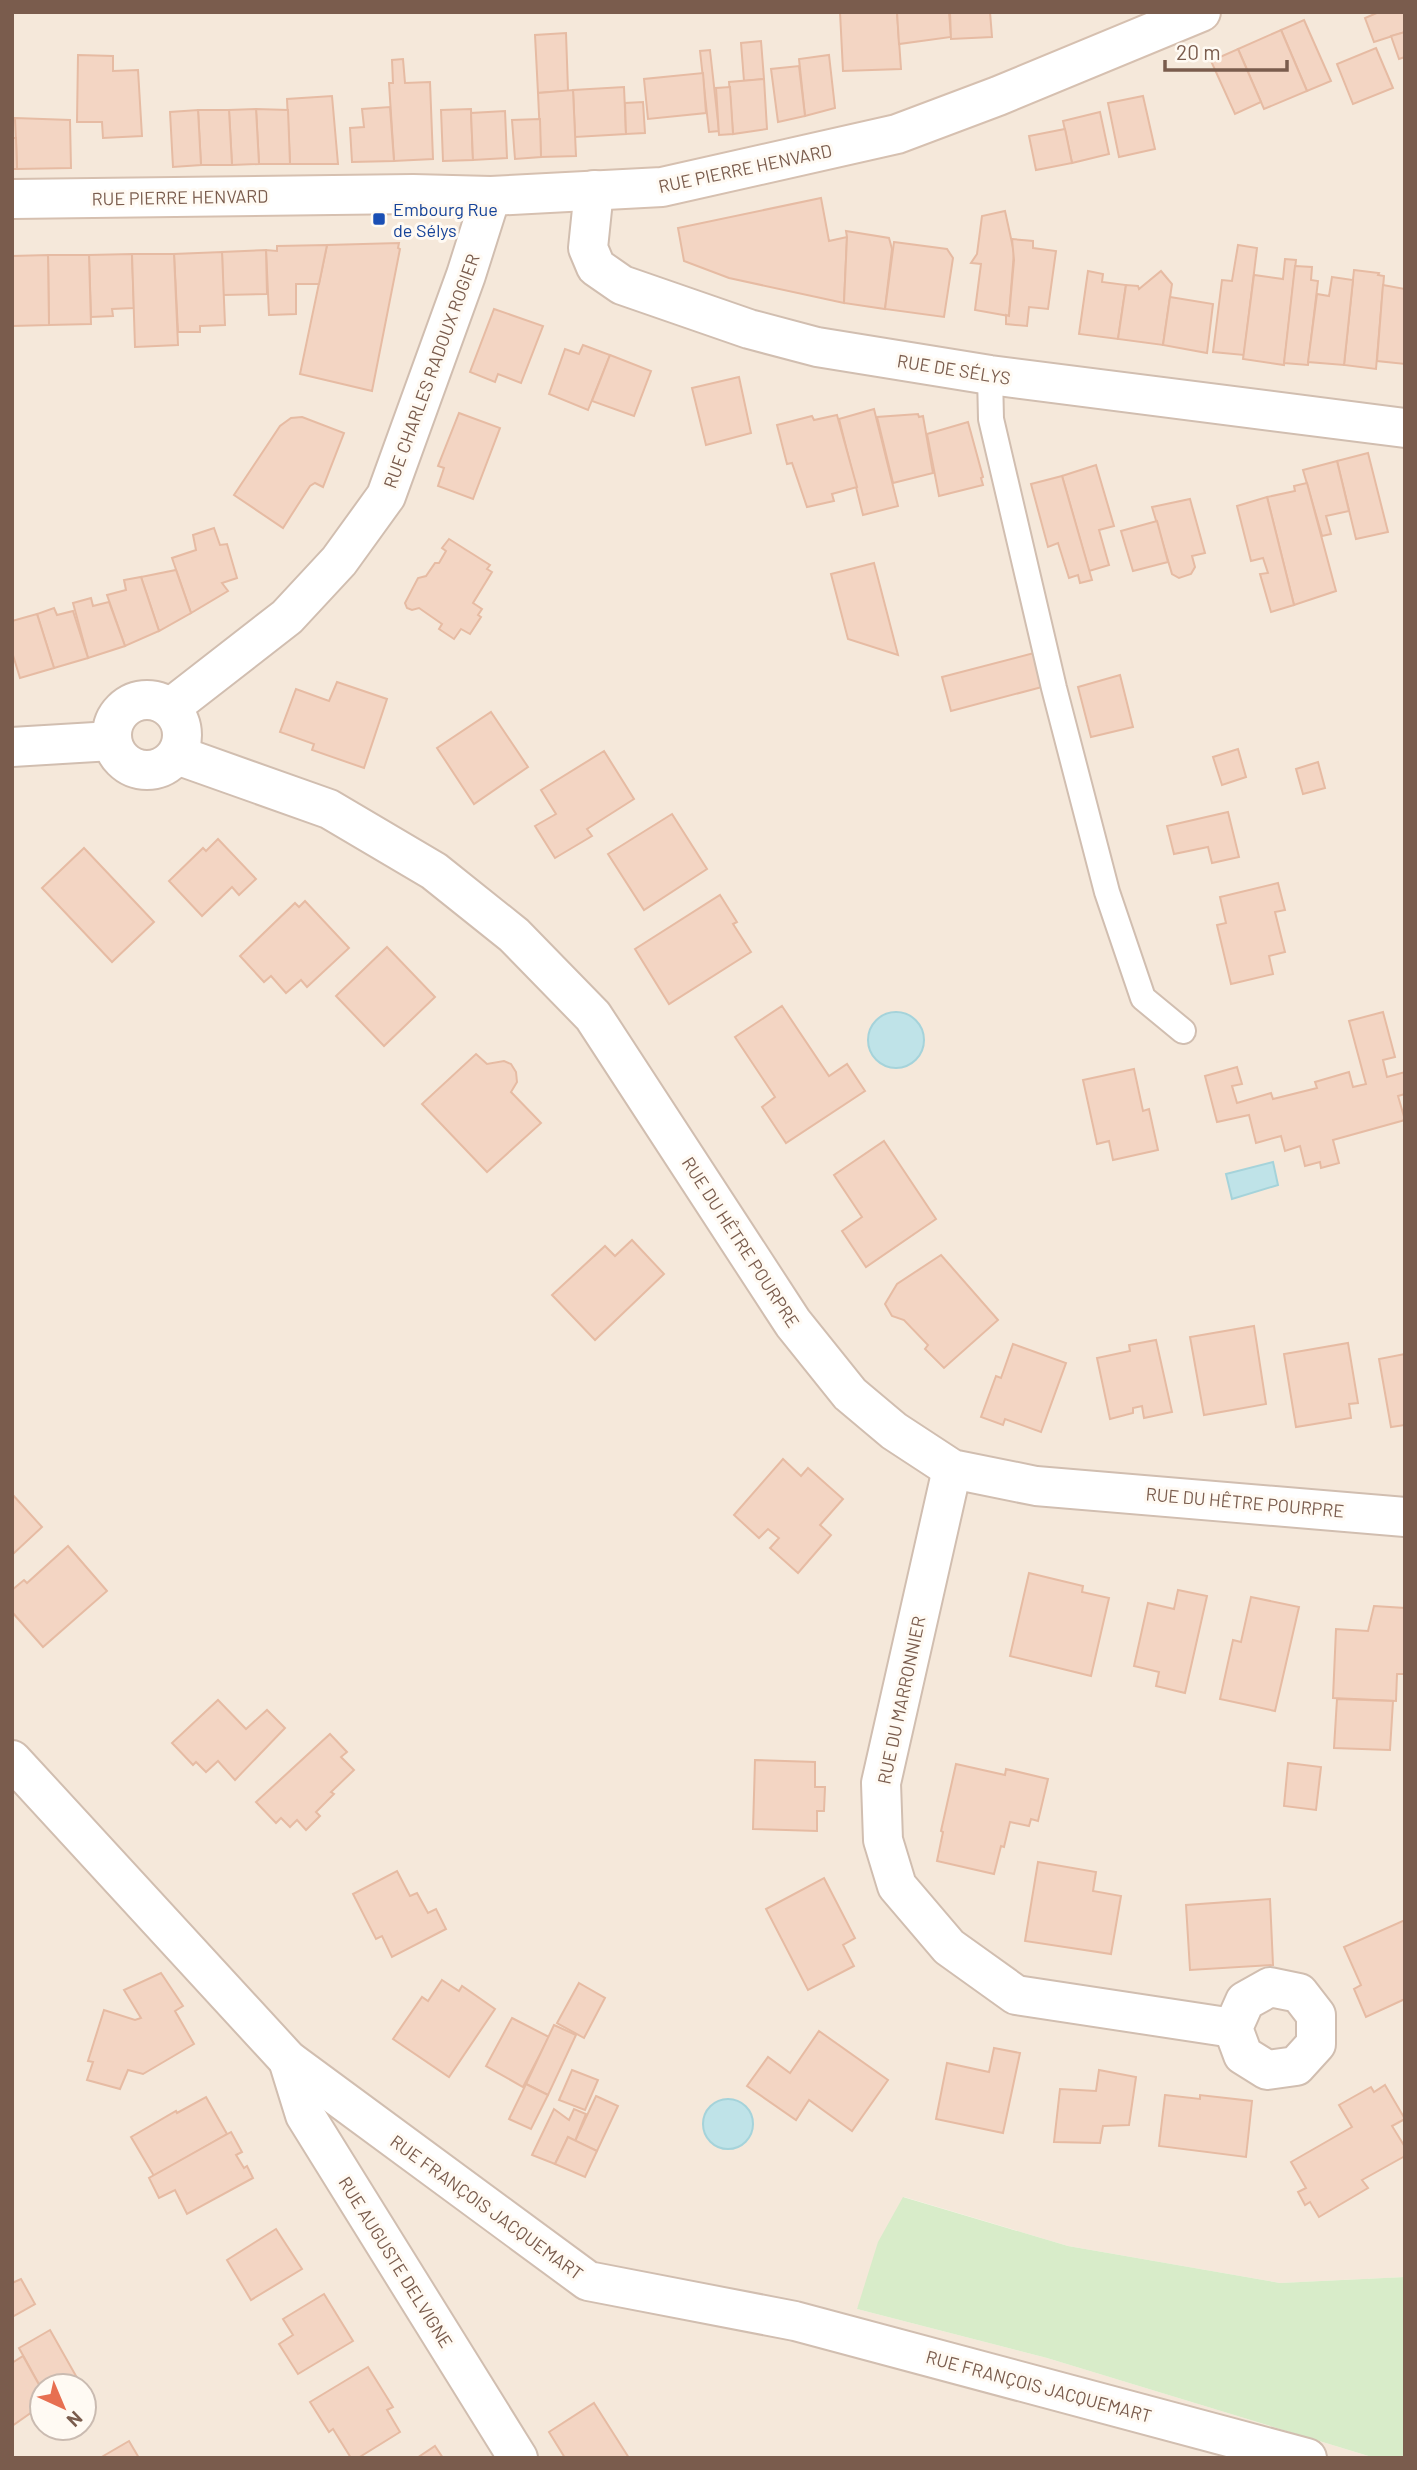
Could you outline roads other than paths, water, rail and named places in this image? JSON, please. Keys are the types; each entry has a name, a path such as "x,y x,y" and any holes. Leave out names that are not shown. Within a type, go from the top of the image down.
{"street":[{"name":"RUE PIERRE HENVARD","path":"12,199 413,194 491,196 662,187 897,134 998,96 1201,12"},
{"name":"RUE DE SÉLYS","path":"594,190 589,248 596,267 622,285 749,329 817,346 990,375 1405,428"},
{"name":"RUE CHARLES RADOUX ROGIER","path":"170,708 287,617 339,561 386,496 466,275 491,196"},
{"path":"147,699 170,708 183,730 177,755 166,765 154,770 139,770 127,765 117,754 112,741 116,717 124,708 147,699"},
{"path":"12,747 112,741"},
{"name":"RUE DU HÊTRE POURPRE","path":"177,755 330,809 434,871 514,935 593,1016 793,1323 850,1394 894,1431 952,1469 1036,1486 1405,1517"},
{"name":"RUE DU MARRONNIER","path":"952,1469 881,1783 883,1840 897,1886 949,1947 1016,1995 1233,2028"},
{"name":"RUE FRANÇOIS JACQUEMART","path":"12,1760 288,2060 588,2281 795,2321 1307,2458"},
{"name":"RUE AUGUSTE DELVIGNE","path":"288,2060 305,2115 518,2458"}],"lane":[{"path":"990,375 991,419 1054,688 1107,892 1143,998 1183,1031"}],"water":[{"path":"896,1012 911,1017 919,1025 924,1040 919,1055 911,1063 896,1068 881,1063 873,1055 868,1040 873,1025 881,1017"},
{"path":"1273,1162 1278,1185 1232,1199 1226,1174"},
{"path":"728,2099 746,2106 753,2124 746,2142 728,2149 710,2142 703,2124 710,2106"}],"place":[{"name":"Embourg Rue de Sélys","path":"379,219"}]}
